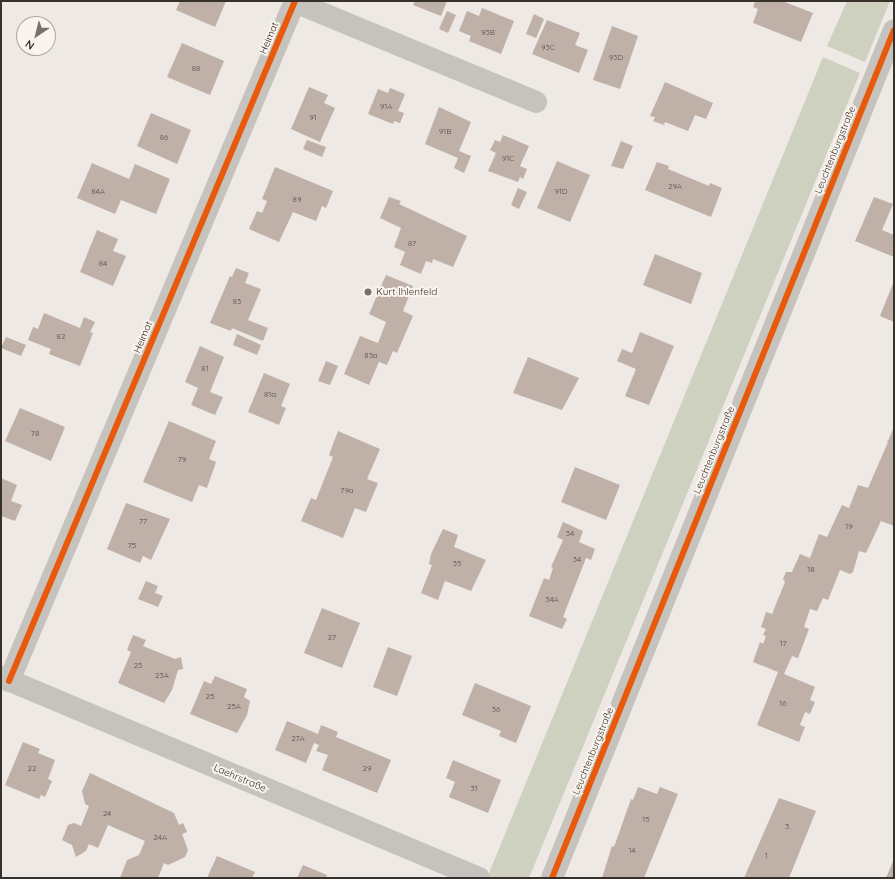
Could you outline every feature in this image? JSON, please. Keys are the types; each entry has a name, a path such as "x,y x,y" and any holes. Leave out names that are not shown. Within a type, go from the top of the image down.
{"street":[{"name":"Heimat","path":"5,679 295,2 536,102"},
{"name":"Leuchtenburgstraße","path":"552,878 894,30"},
{"name":"Laehrstraße","path":"5,679 479,878"}],"green space":[{"path":"847,1 890,1 865,62 827,46"},
{"path":"823,57 860,73 529,878 487,878"}],"building":[{"path":"180,1 226,1 215,27 176,10"},
{"path":"415,1 447,1 441,16 413,5"},
{"path":"755,1 782,1 813,13 801,42 753,23 758,9 753,7"},
{"path":"482,8 514,21 501,54 469,41 471,36 459,31 467,11 479,16"},
{"path":"447,11 456,15 448,33 439,29"},
{"path":"534,14 544,19 536,38 526,34"},
{"path":"547,20 580,33 575,45 588,50 579,73 532,54"},
{"path":"612,26 638,36 620,89 593,80"},
{"path":"182,43 224,61 210,95 167,77"},
{"path":"665,82 713,103 706,119 695,115 688,131 665,122 664,125 653,121 655,117 650,116"},
{"path":"309,87 328,95 324,103 335,108 320,142 291,129"},
{"path":"390,88 405,94 398,111 404,113 400,123 394,121 393,124 368,114 378,89 388,93"},
{"path":"439,107 471,122 459,151 471,156 464,173 454,168 458,158 425,144"},
{"path":"151,113 191,130 177,164 137,146"},
{"path":"503,135 529,146 520,166 527,169 523,179 520,177 518,182 488,171 496,153 490,150 495,140 500,142"},
{"path":"307,140 326,147 322,157 303,149"},
{"path":"621,141 633,146 623,169 611,166"},
{"path":"557,161 590,175 570,222 537,208"},
{"path":"657,162 669,166 668,169 709,186 710,183 722,188 711,217 645,190"},
{"path":"92,163 129,179 135,164 170,179 156,214 121,200 115,214 77,198"},
{"path":"275,167 333,191 326,208 322,206 316,221 293,212 279,242 249,229 257,211 262,213 267,201 262,199"},
{"path":"518,188 527,192 519,209 511,205"},
{"path":"389,197 401,201 399,204 467,236 453,267 433,259 432,263 426,261 421,274 400,265 405,252 394,247 401,228 380,218"},
{"path":"874,197 893,204 882,230 894,235 894,257 855,241"},
{"path":"97,230 118,239 113,251 126,256 113,286 80,272"},
{"path":"655,254 702,273 691,304 643,285"},
{"path":"236,268 249,273 245,283 261,289 248,320 268,328 263,341 232,328 231,331 210,323 230,276 232,277"},
{"path":"386,275 413,286 403,311 413,316 397,353 393,351 387,365 379,362 369,385 344,374 360,336 378,343 386,322 369,314"},
{"path":"894,281 894,322 880,316"},
{"path":"44,313 80,328 84,317 95,322 90,332 93,333 80,366 49,354 51,349 28,340 33,327 38,329"},
{"path":"640,332 674,346 649,405 625,396 636,369 617,361 622,349 632,353"},
{"path":"237,334 261,345 257,355 233,345"},
{"path":"6,337 26,345 21,356 1,348"},
{"path":"200,346 224,357 210,392 223,397 215,415 191,405 198,388 185,382"},
{"path":"528,357 579,378 562,410 513,393"},
{"path":"326,361 338,366 330,385 318,381"},
{"path":"264,373 290,384 281,406 286,408 279,425 248,412"},
{"path":"20,408 65,427 51,461 5,441"},
{"path":"169,421 216,441 209,459 216,462 207,488 199,485 192,502 143,482"},
{"path":"894,427 894,526 881,521 866,553 859,551 853,572 850,574 840,570 828,600 823,598 817,611 810,609 804,627 809,629 798,658 792,656 784,674 815,687 810,700 815,702 810,714 805,712 800,725 805,727 799,742 757,725 778,672 753,662 760,642 763,644 766,636 763,635 766,629 761,627 766,612 772,614 785,582 783,579 786,572 792,572 800,554 810,558 819,534 827,537 842,505 849,508 858,485 868,488 888,442 886,440 888,441"},
{"path":"338,431 380,449 367,479 378,483 366,512 355,508 343,538 301,521 311,498 316,500 333,457 329,455"},
{"path":"575,467 620,485 606,520 561,502"},
{"path":"1,478 17,485 11,501 22,505 15,521 1,516"},
{"path":"126,503 170,519 151,560 143,556 140,563 107,549"},
{"path":"563,522 583,531 579,542 595,549 591,560 586,558 563,617 567,619 562,629 529,616 544,578 549,580 553,568 551,567 563,540 557,537"},
{"path":"443,529 458,535 454,547 486,560 471,591 445,581 438,600 421,593 432,565 429,564 431,554"},
{"path":"146,581 158,586 155,593 163,596 158,607 138,599"},
{"path":"322,608 360,623 342,668 304,653"},
{"path":"133,635 146,640 143,646 175,659 181,657 183,669 178,670 172,690 164,703 118,683 131,652 127,650"},
{"path":"388,647 412,656 397,696 373,687"},
{"path":"215,676 247,689 244,697 250,701 247,715 237,733 190,714 204,681 211,684"},
{"path":"475,683 531,706 516,743 499,736 501,731 462,715"},
{"path":"287,721 318,734 321,725 338,732 336,737 391,760 377,793 322,770 328,755 316,751 319,745 314,743 306,763 275,750"},
{"path":"23,742 40,749 38,753 55,760 48,779 52,781 45,797 41,795 39,799 5,785"},
{"path":"453,760 501,780 488,813 449,797 455,782 446,778"},
{"path":"90,773 174,813 179,825 183,823 187,832 182,834 188,850 185,857 168,865 164,863 158,878 120,878 127,860 139,855 145,841 108,825 98,848 89,844 86,851 76,857 72,845 62,840 68,825 74,823 81,826 89,806 85,804 82,791"},
{"path":"638,787 657,794 660,787 678,794 644,878 602,878 612,846 614,847 631,799 633,800"},
{"path":"779,798 816,811 789,878 744,878"},
{"path":"217,856 255,872 252,878 207,878"},
{"path":"894,859 894,878 886,878"},
{"path":"303,865 327,875 326,878 297,878"}],"cycle path":[{"path":"9,681 295,1"},
{"path":"552,878 894,30"}],"place":[{"name":"Kurt Ihlenfeld","path":"368,292"}]}
